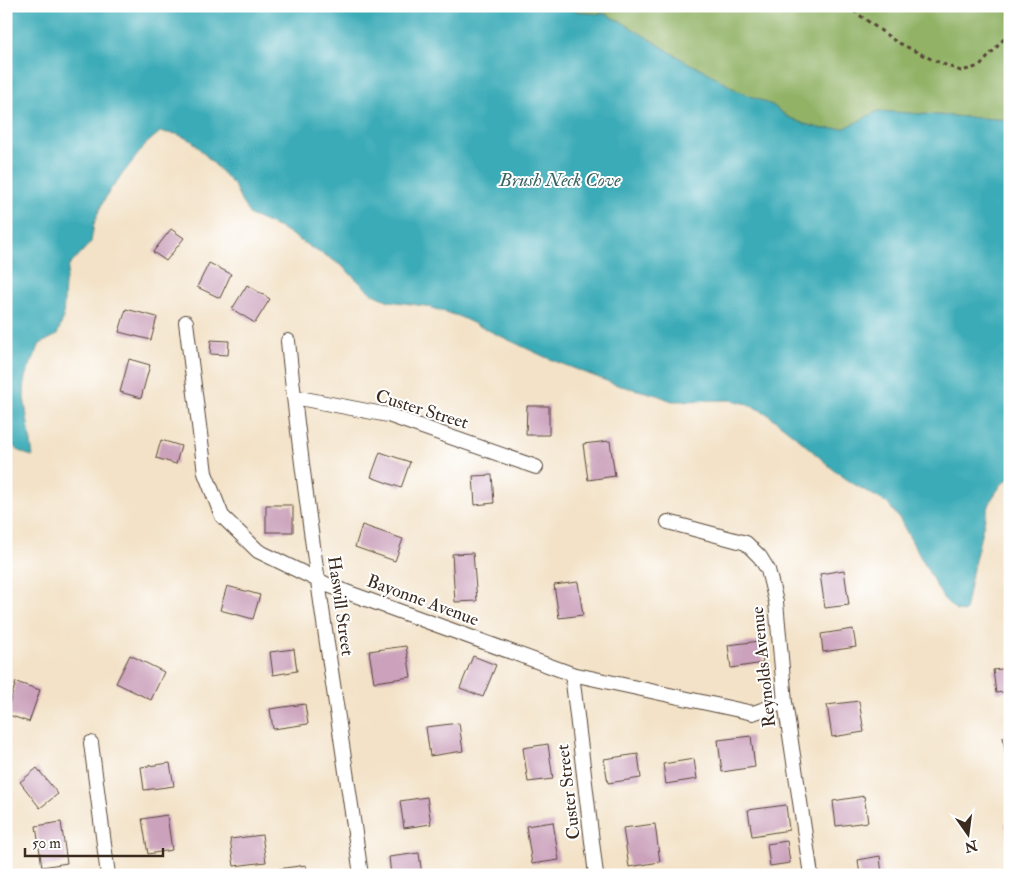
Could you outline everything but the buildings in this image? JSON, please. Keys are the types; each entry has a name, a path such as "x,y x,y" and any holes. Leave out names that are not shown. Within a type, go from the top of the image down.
{"street":[{"name":"Bayonne Avenue","path":"186,322 204,473 222,516 258,551 318,581 572,674 753,713 785,702"},
{"name":"Haswill Street","path":"288,341 318,581 361,875"},
{"name":"Custer Street","path":"294,397 388,415 536,467"},
{"name":"Reynolds Avenue","path":"668,522 746,543 760,556 768,570 776,602 785,702 811,875"},
{"name":"Custer Street","path":"572,674 596,875"},
{"path":"91,743 108,875"}],"path":[{"path":"847,6 895,41 961,71 980,66 1010,32"}],"green space":[{"path":"557,6 1010,6 1010,120 878,111 845,128 823,129 788,117 772,105 736,90 622,22 605,14 585,13"}],"water":[{"name":"Brush Neck Cove","path":"6,6 557,6 585,13 605,14 622,22 736,90 772,105 788,117 823,129 845,128 878,111 1010,120 1010,477 1001,485 991,500 985,518 965,612 956,611 943,598 899,518 887,503 835,471 766,413 748,404 731,400 672,401 654,394 617,385 547,358 458,316 425,306 389,301 371,293 343,267 330,258 284,230 250,215 234,185 192,141 177,134 160,132 146,144 110,190 94,224 91,242 69,266 65,284 63,319 57,335 40,344 25,377 24,397 33,456 21,452 6,437"}]}
